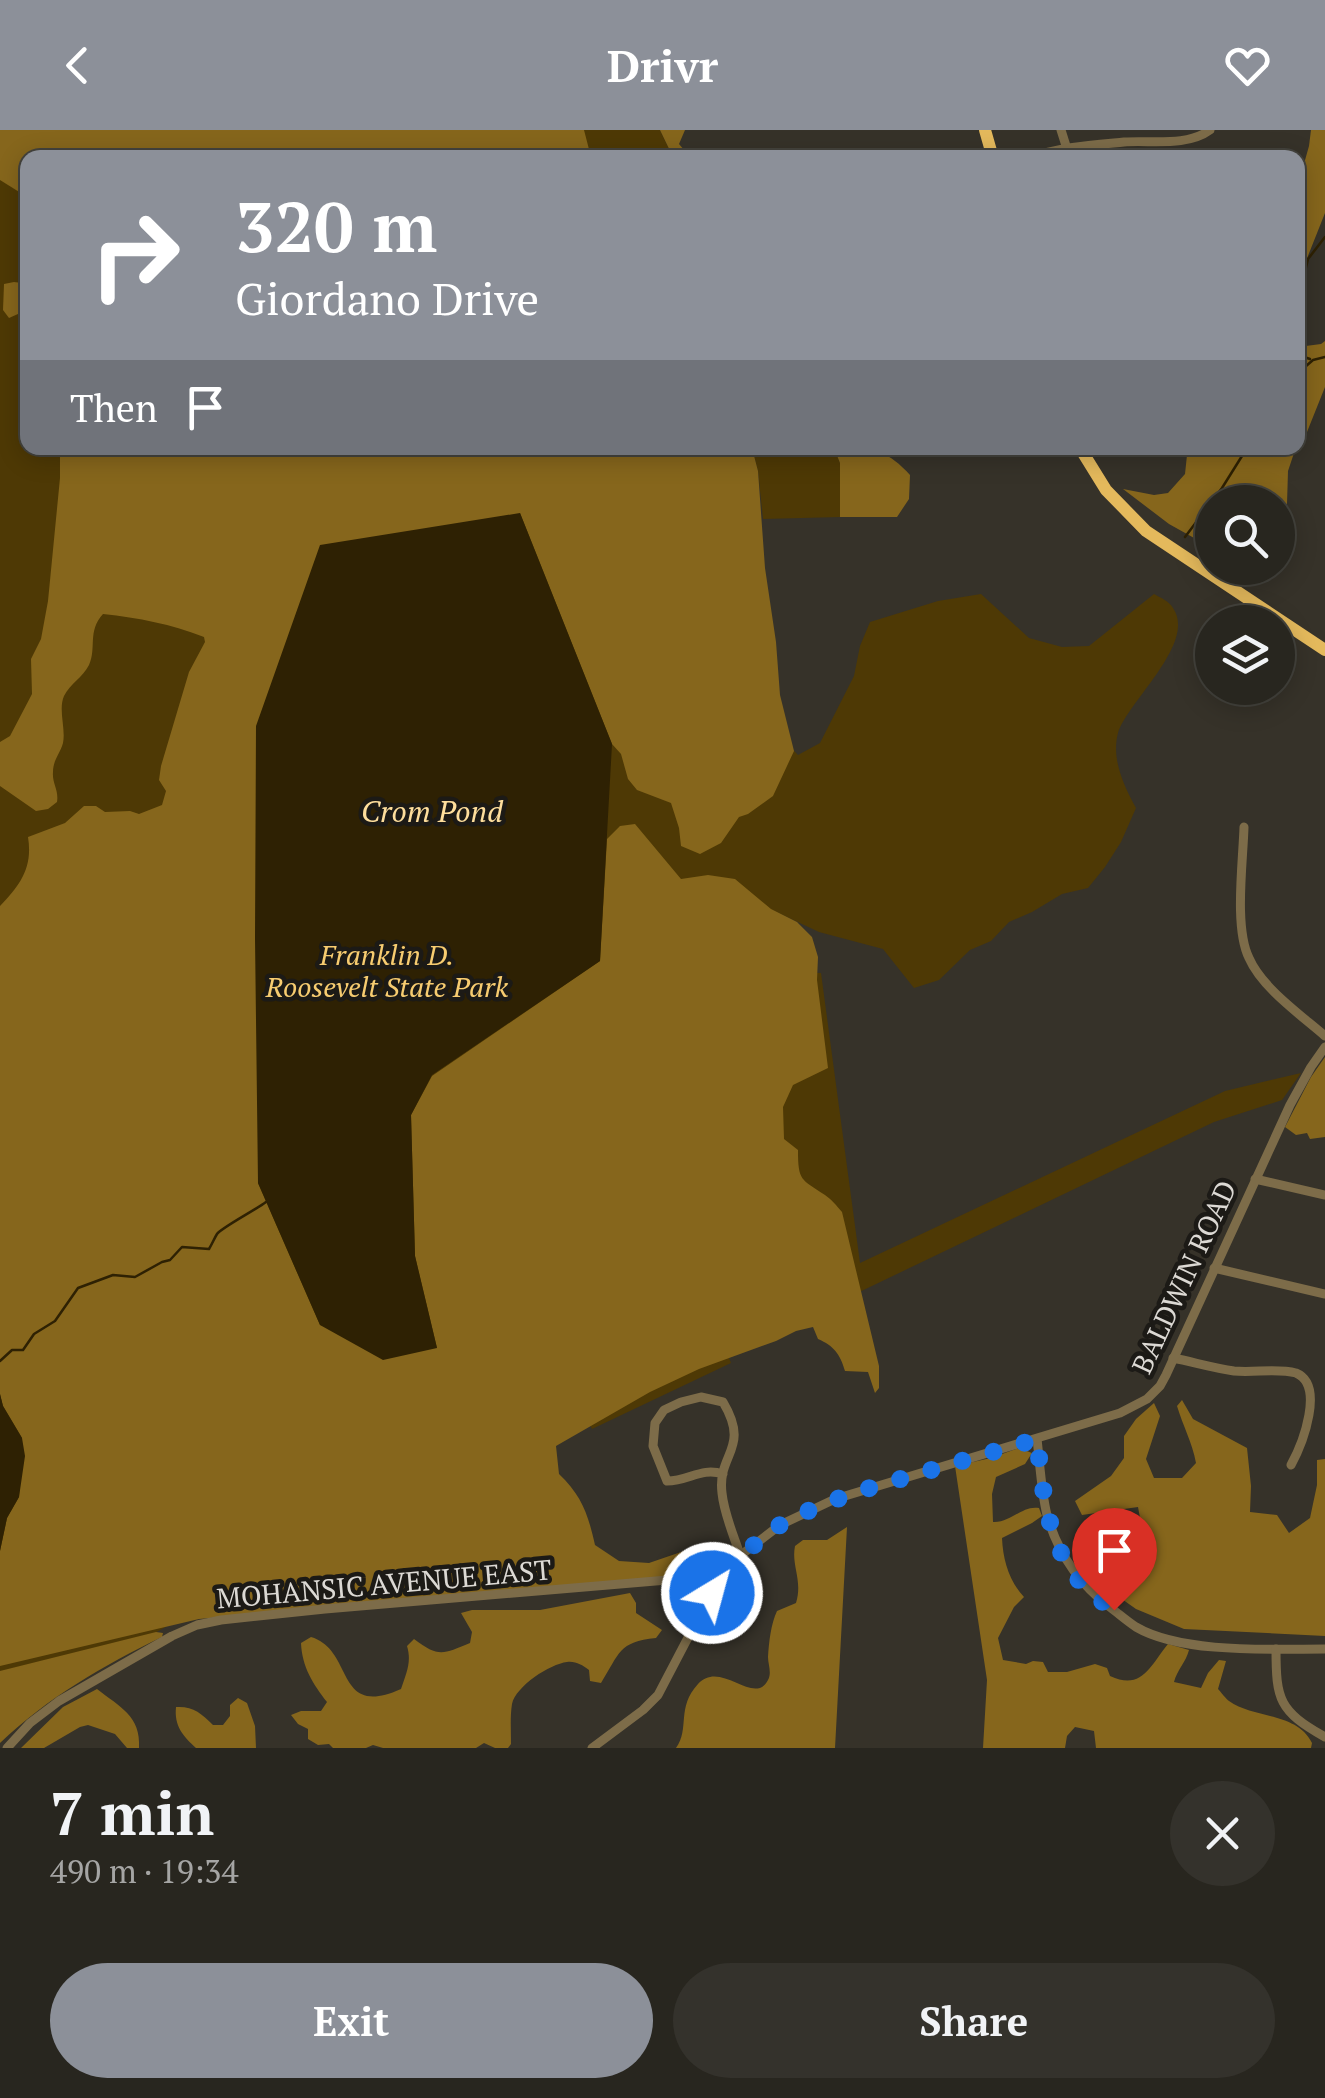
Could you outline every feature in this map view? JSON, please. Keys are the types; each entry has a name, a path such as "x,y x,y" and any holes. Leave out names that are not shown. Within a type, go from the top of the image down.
{"highway":[{"path":"1084,455 1106,490 1146,531 1325,650"}],"street":[{"path":"1061,130 1067,149"},
{"path":"1127,142 1128,130"},
{"path":"1063,150 1184,140 1210,130"},
{"path":"1244,827 1241,914 1248,958 1277,994 1325,1036"},
{"name":"BALDWIN ROAD","path":"592,1748 658,1695 712,1593 737,1558 780,1525 835,1499 1102,1420 1147,1399 1160,1386 1300,1084 1325,1047"},
{"path":"1256,1179 1325,1195"},
{"path":"1214,1268 1325,1294"},
{"path":"1173,1358 1233,1370 1294,1372 1307,1378 1318,1401 1311,1428 1291,1466"},
{"path":"723,1474 710,1470 668,1481 652,1446 655,1423 664,1410 701,1397 723,1402 732,1416 736,1433 723,1474 722,1492 737,1558"},
{"path":"1037,1439 1043,1496 1051,1528 1064,1556 1090,1592 1138,1628 1178,1642 1236,1648 1325,1649"},
{"name":"MOHANSIC AVENUE EAST","path":"7,1748 59,1701 197,1625 673,1580 706,1574 737,1558"},
{"path":"1276,1649 1276,1681 1282,1702 1302,1724 1325,1737"}],"green space":[{"name":"Franklin D. Roosevelt State Park","path":"0,130 660,130 670,150 20,150 20,455 623,455 785,741 798,755 820,743 854,676 870,622 938,601 981,594 1029,638 1062,647 1089,646 1154,594 1173,608 1178,622 1176,638 1118,733 1117,762 1136,808 1121,842 1088,888 1062,894 1009,922 991,941 970,950 939,980 914,988 883,949 819,932 772,910 774,971 821,973 860,1263 1225,1091 1301,1073 1282,1100 1214,1122 728,1355 731,1363 592,1429 588,1421 212,1601 53,1690 0,1736"},
{"path":"754,455 837,455 840,517 763,519"}],"shaded area":[{"path":"0,130 584,130 589,150 20,150 20,192 0,180"},
{"path":"660,130 685,130 679,144 684,150 670,150"},
{"path":"1311,130 1325,130 1325,213 1305,263 1305,160"},
{"path":"20,283 20,313 9,318 3,310 4,284"},
{"path":"1325,341 1325,387 1305,435 1305,346"},
{"name":"Franklin D. Roosevelt State Park","path":"60,455 754,455 780,695 794,751 773,796 739,817 721,843 700,854 681,846 671,803 637,790 628,779 520,513 258,1183 320,1325 437,1348 415,1256 411,1115 432,1076 600,961 607,839 620,826 635,824 681,879 708,875 735,879 771,909 797,922 812,937 818,957 817,980 828,1068 793,1085 783,1107 784,1139 798,1150 802,1178 842,1212 879,1366 879,1388 875,1393 868,1372 845,1371 836,1351 818,1339 813,1327 699,1369 556,1446 559,1474 583,1506 595,1545 619,1561 649,1563 684,1551 706,1555 708,1569 683,1575 199,1619 0,1666 0,1551 7,1518 19,1497 22,1438 0,1394 0,906 23,875 29,858 28,837 65,823 84,806 139,814 162,805 166,791 159,780 161,766 189,672 205,642 204,637 167,625 103,614 95,627 89,665 62,701 63,743 53,772 57,802 36,811 0,786 0,742 10,736 32,694 31,659 41,639 48,601"},
{"path":"837,455 886,455 910,475 909,499 897,517 840,517"},
{"path":"1187,455 1293,455 1288,485 1195,485 1195,539 1123,489 1154,495 1168,493 1185,474"},
{"path":"1325,1057 1325,1137 1310,1139 1307,1133 1296,1135 1285,1127"},
{"path":"1182,1400 1193,1419 1247,1448 1250,1512 1277,1515 1289,1533 1310,1518 1317,1460 1325,1459 1325,1636 1184,1629 1136,1609 1092,1578 1132,1564 1143,1534 1138,1507 1082,1515 1075,1501 1111,1476 1124,1458 1124,1436 1154,1403 1160,1416 1146,1459 1154,1478 1182,1478 1196,1463 1177,1406"},
{"path":"1019,1448 1032,1453 1025,1464 996,1477 993,1522 1033,1508 1039,1508 1042,1516 1002,1538 1008,1570 1024,1597 1014,1607 998,1638 1003,1660 1043,1662 1048,1672 1067,1672 1095,1664 1107,1668 1110,1676 1130,1680 1144,1674 1168,1644 1189,1650 1174,1682 1201,1688 1219,1660 1226,1661 1218,1689 1227,1699 1239,1707 1296,1726 1312,1743 1311,1748 1096,1748 1094,1731 1075,1727 1067,1736 1065,1748 983,1748 987,1680 955,1466"},
{"path":"847,1527 835,1748 676,1748 687,1701 698,1684 717,1677 754,1688 762,1687 768,1680 775,1616 777,1611 796,1603 798,1595 795,1546 803,1540 827,1540"},
{"path":"630,1593 636,1613 662,1630 656,1638 627,1646 601,1683 590,1681 589,1670 570,1662 535,1677 512,1704 508,1748 484,1743 476,1748 333,1748 308,1739 308,1729 291,1715 321,1711 327,1702 304,1660 301,1643 311,1637 325,1644 355,1689 365,1695 380,1696 401,1689 409,1663 407,1646 414,1639 441,1652 470,1643 472,1632 461,1613 540,1610"},
{"path":"163,1633 162,1637 77,1684 0,1743 0,1671"},
{"path":"97,1689 133,1720 139,1748 127,1748 115,1734 88,1725 44,1748 21,1748 63,1707"},
{"path":"238,1698 247,1703 255,1726 256,1748 196,1748 180,1730 176,1707 192,1709 213,1725 223,1725 230,1716 230,1705"}],"water":[{"name":"Crom Pond","path":"520,513 612,744 600,961 432,1075 411,1115 415,1256 437,1348 383,1360 320,1325 258,1183 256,726 320,545"},
{"path":"0,1394 22,1438 25,1456 19,1497 7,1518 0,1551"}],"waterway":[{"path":"1305,271 1308,259 1325,237"},
{"path":"1305,357 1310,359"},
{"path":"1305,367 1325,357"},
{"path":"1185,537 1243,455"},
{"path":"0,1361 12,1350 23,1350 34,1334 55,1321 78,1288 113,1275 135,1277 170,1260 182,1247 209,1249 220,1231 266,1202"}],"route":[{"path":"712,1593 732,1562 780,1525 816,1507 1037,1439 1051,1528 1078,1579 1114,1610"}]}
